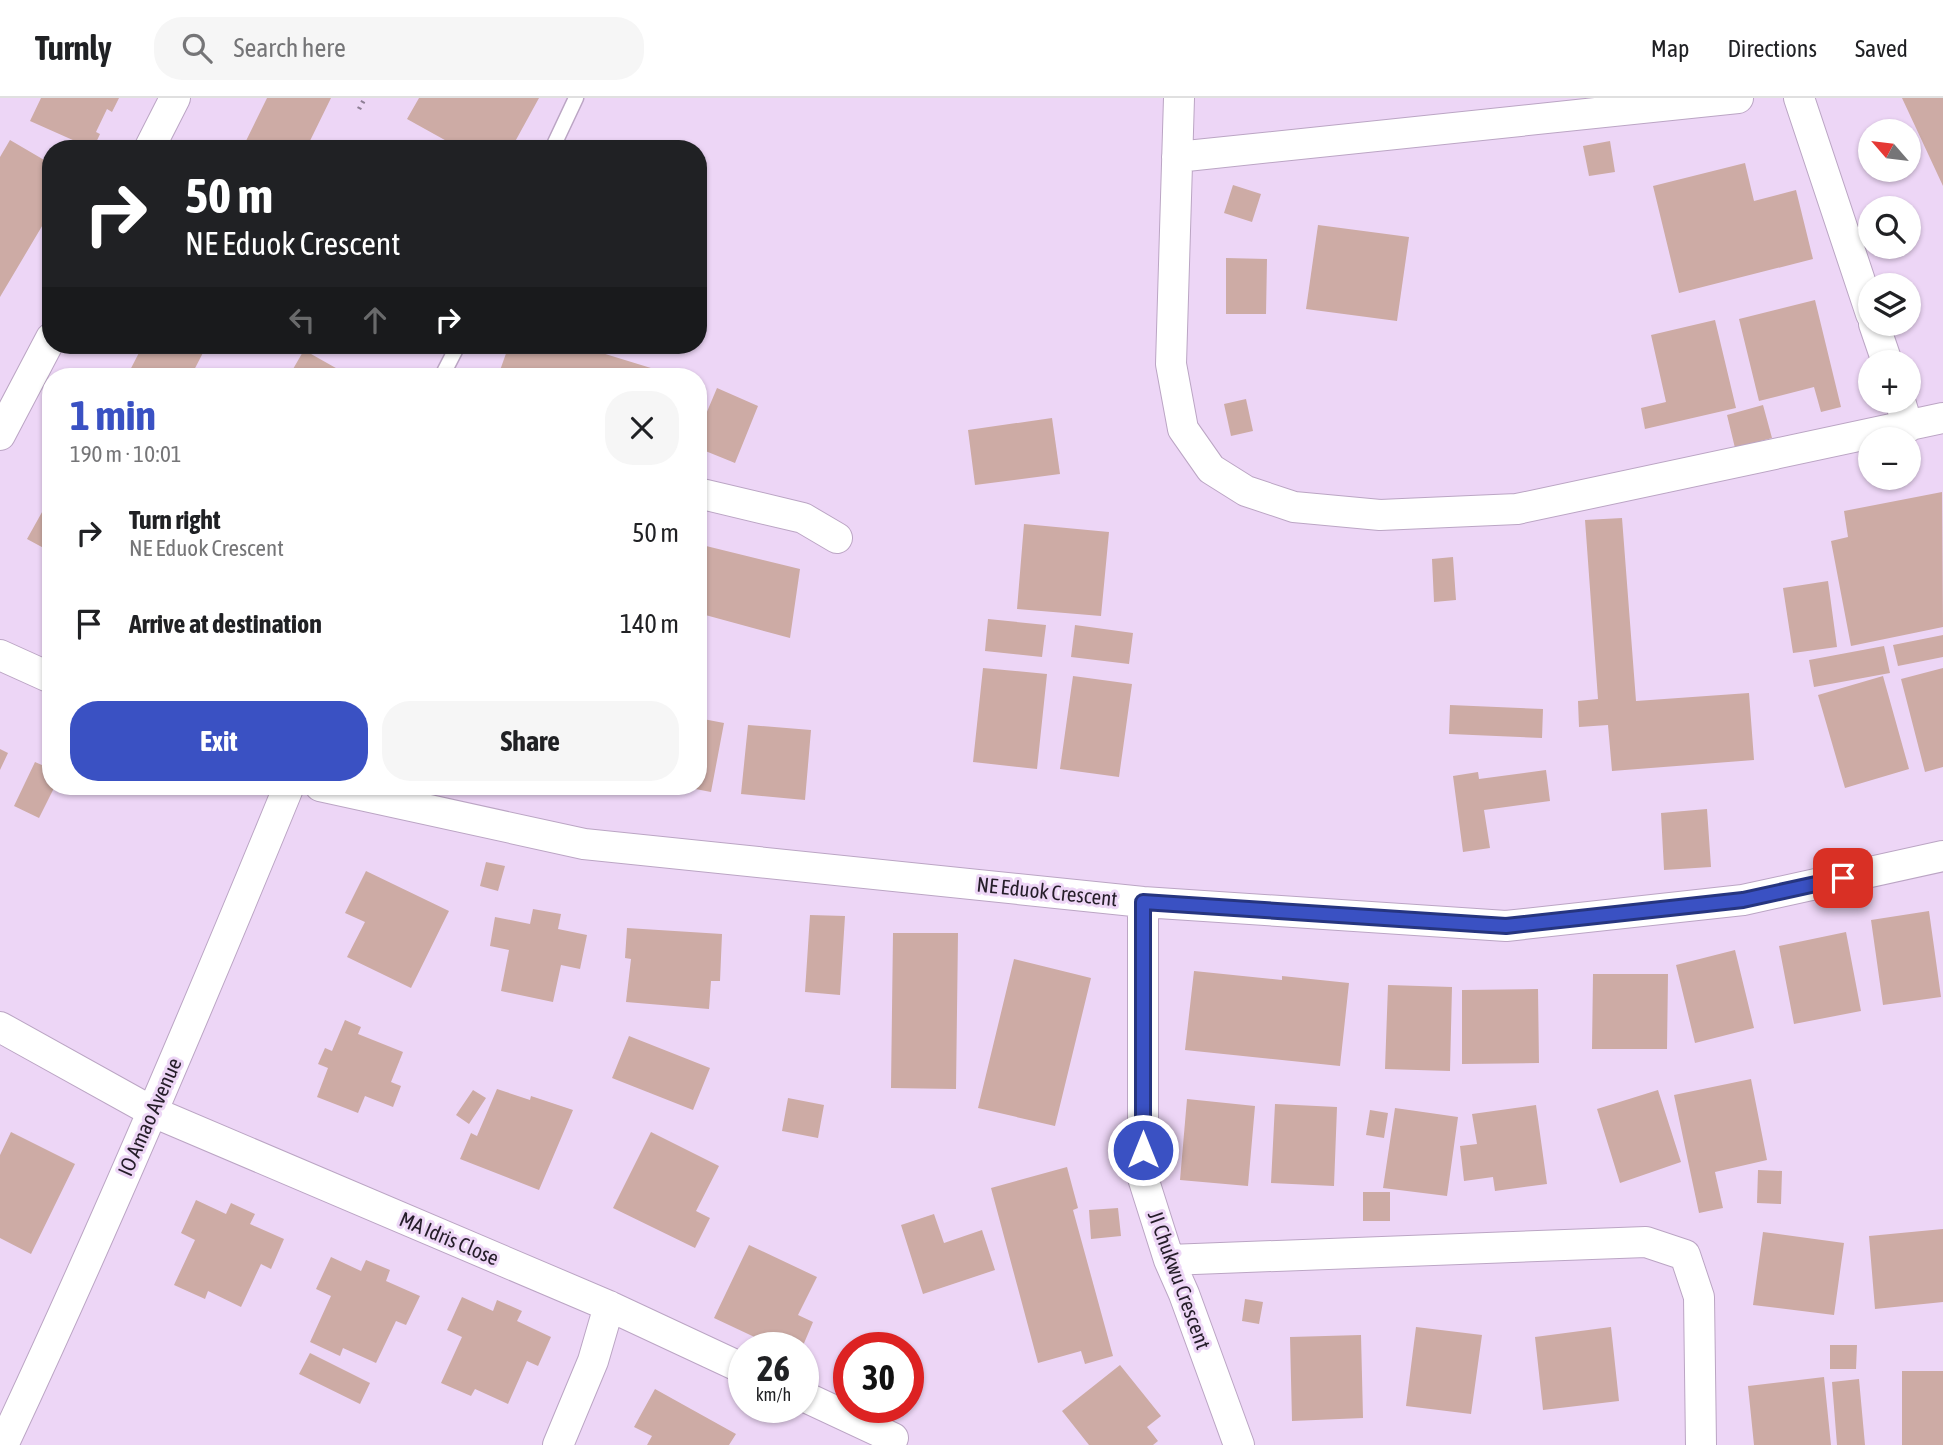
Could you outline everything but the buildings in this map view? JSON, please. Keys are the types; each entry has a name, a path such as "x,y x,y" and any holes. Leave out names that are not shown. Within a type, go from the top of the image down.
{"street":[{"path":"154,140 175,98"},
{"path":"1179,98 1171,364 1183,429 1211,469 1246,491 1294,507 1380,515 1517,509 1904,414 1943,418"},
{"path":"1177,157 1738,98"},
{"path":"1799,98 1858,275"},
{"path":"0,435 43,354"},
{"path":"707,495 803,518 837,538"},
{"path":"0,654 42,674"},
{"name":"IO Amao Avenue","path":"3,1445 153,1112 285,795"},
{"name":"NE Eduok Crescent","path":"361,795 584,844 1143,902 1506,926 1743,900 1943,856"},
{"name":"JI Chukwu Crescent","path":"1143,902 1143,1178 1169,1260 1239,1445"},
{"name":"MA Idris Close","path":"0,1027 153,1112 609,1306 728,1362"},
{"path":"1169,1260 1646,1242 1685,1255 1699,1297 1701,1445"},
{"path":"558,1445 593,1362 609,1306"},
{"path":"819,1403 894,1438"}],"lane":[{"path":"556,140 576,98"}],"path":[{"path":"359,109 365,98"}],"route":[{"path":"1143,1150 1143,902 1506,926 1743,900 1843,878"}]}
